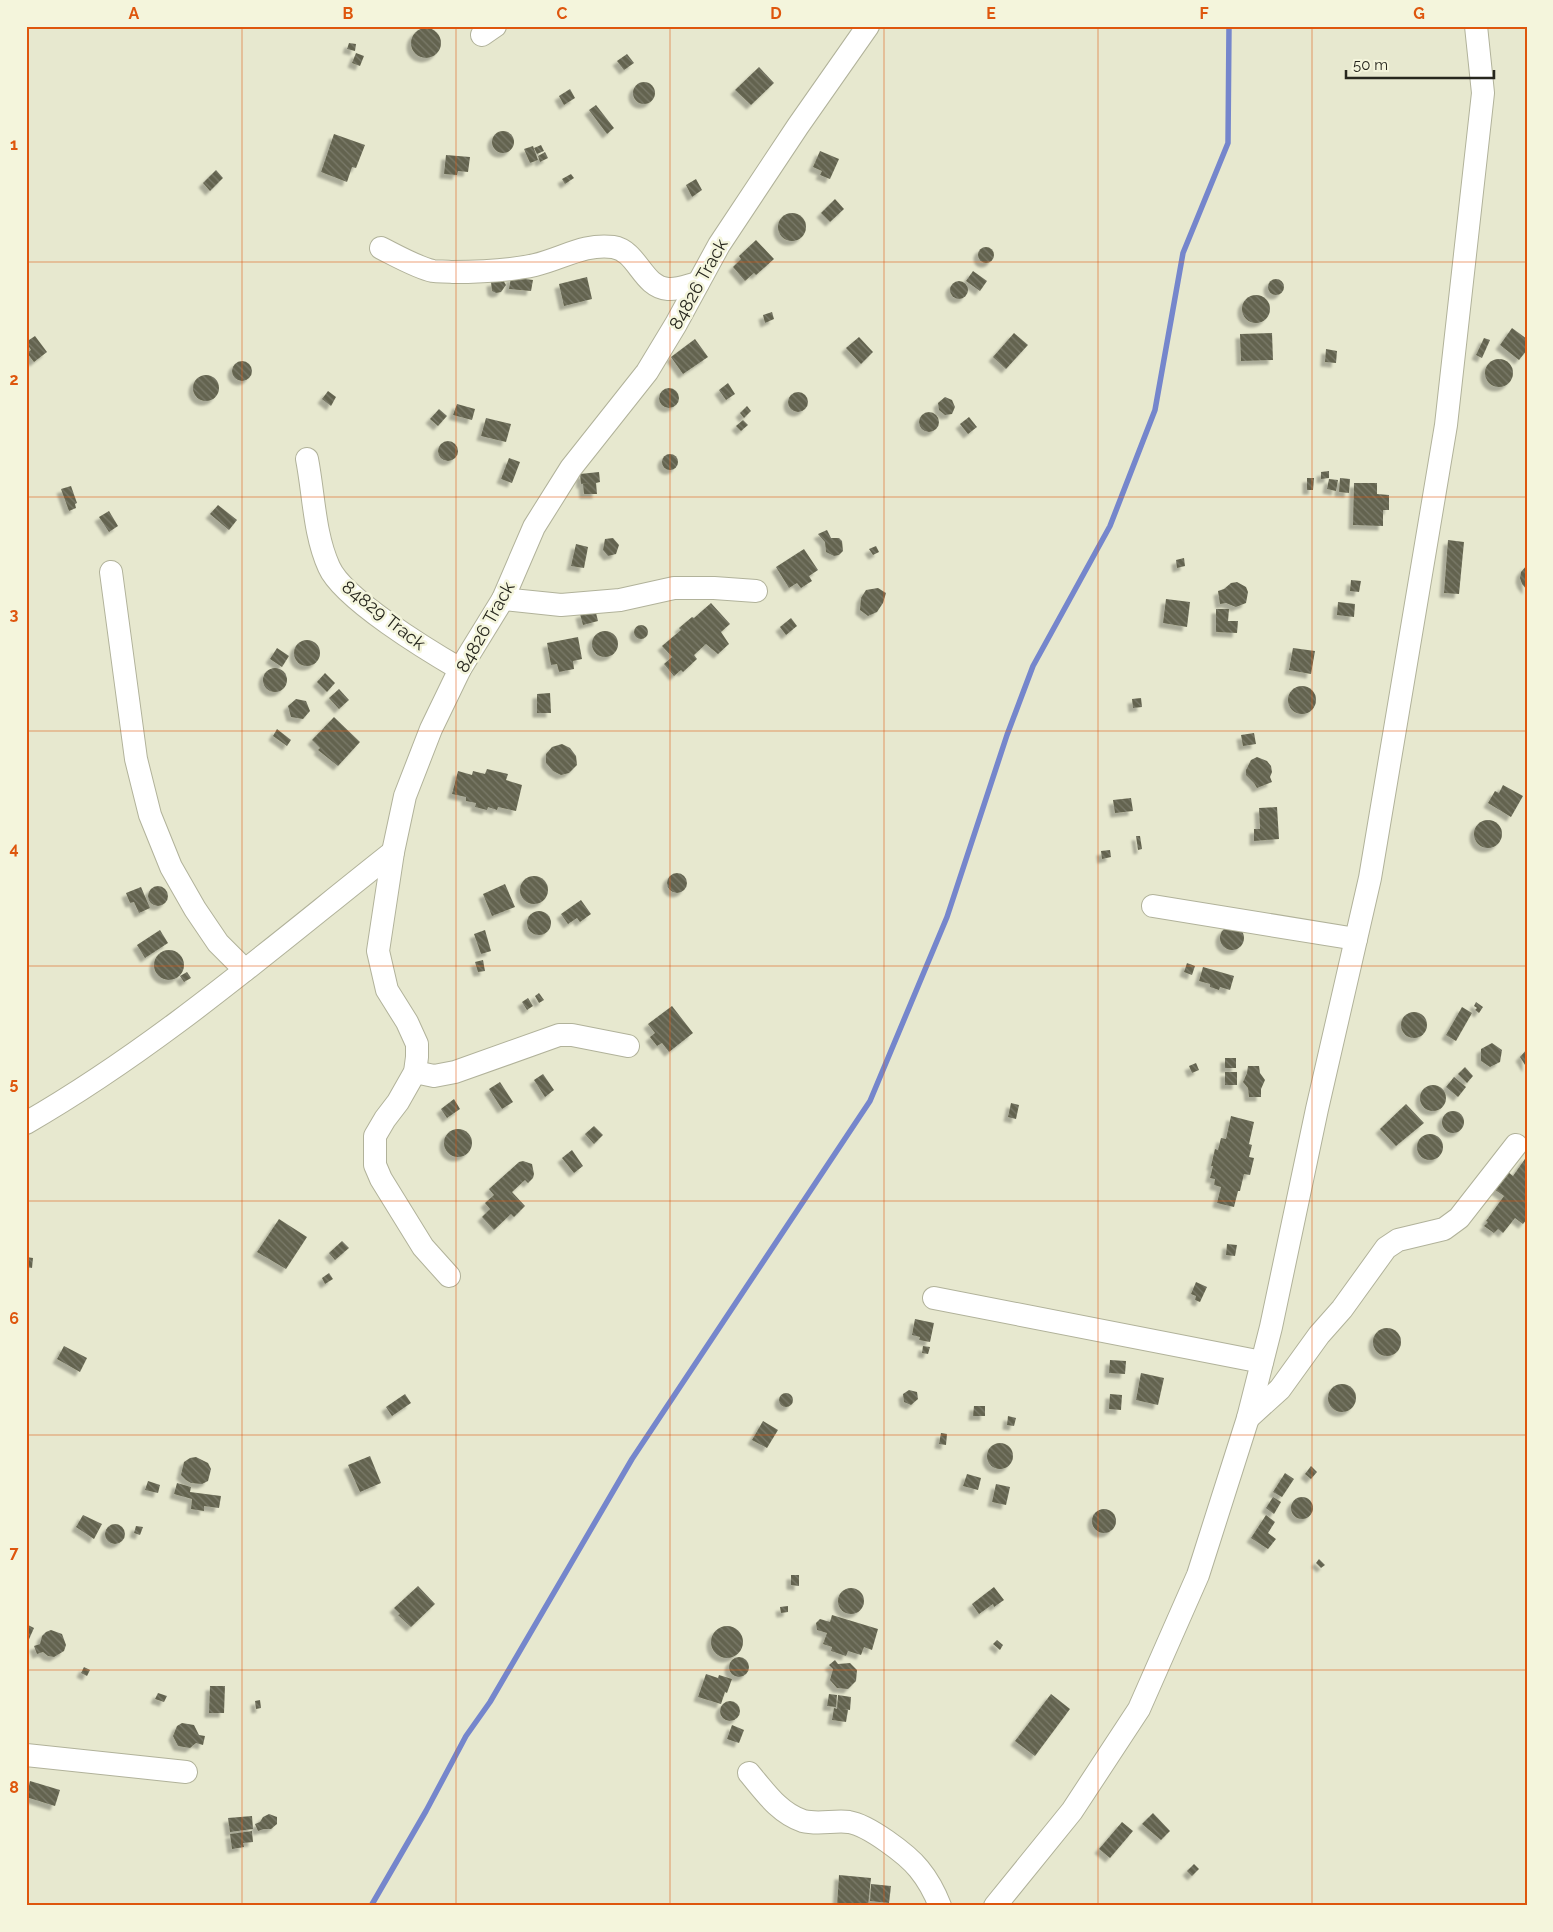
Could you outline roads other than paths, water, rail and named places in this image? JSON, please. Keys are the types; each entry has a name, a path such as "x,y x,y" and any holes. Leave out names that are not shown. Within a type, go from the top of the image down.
{"street":[{"name":"84826 Track","path":"449,1276 423,1247 381,1179 375,1165 375,1136 415,1072 417,1057 417,1044 407,1022 387,990 378,951 393,852 405,796 431,729 460,669 503,599 540,518 571,468 647,372 719,245 798,126 868,26"},
{"path":"995,1906 1072,1811 1139,1709 1198,1575 1248,1418 1271,1327 1317,1109 1370,878 1446,425 1483,93 1476,26"},
{"path":"380,248 432,271 482,272 536,265 578,250 614,247 631,257 649,280 657,286 678,289 698,283"},
{"name":"84829 Track","path":"307,459 319,536 329,569 342,586 369,609 432,653 460,669"},
{"path":"111,572 136,759 150,815 170,867 195,909 218,943 245,970"},
{"path":"503,599 561,605 620,600 674,588 756,590"},
{"path":"26,1123 66,1100 163,1034 393,852"},
{"path":"1153,906 1356,939"},
{"path":"415,1072 434,1076 455,1072 559,1035 572,1035 628,1046"},
{"path":"1248,1418 1266,1404 1280,1389 1386,1248 1398,1240 1444,1229 1460,1218 1516,1145"},
{"path":"934,1298 1262,1362"},
{"path":"26,1755 186,1772"},
{"path":"749,1773 775,1805 788,1814 803,1821 815,1823 840,1821 860,1825 891,1845 919,1868 934,1891 940,1906"}],"waterway":[{"path":"371,1906 426,1811 466,1736 490,1702 632,1459 870,1101 947,917 1007,735 1033,666 1110,526 1155,410 1183,253 1228,143 1229,26"}]}
